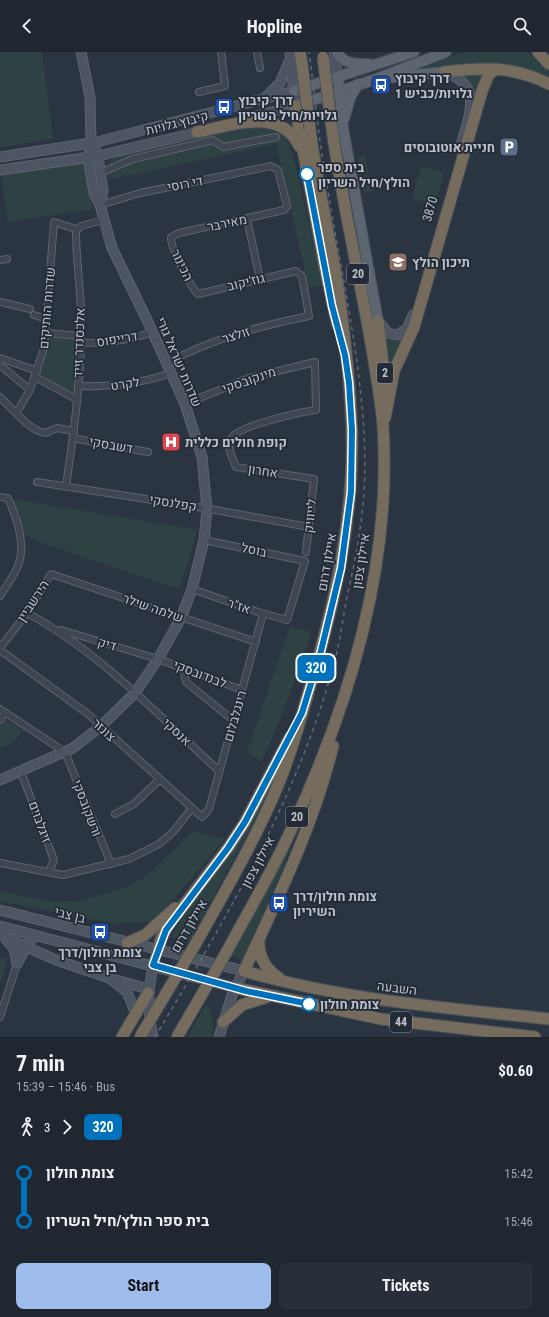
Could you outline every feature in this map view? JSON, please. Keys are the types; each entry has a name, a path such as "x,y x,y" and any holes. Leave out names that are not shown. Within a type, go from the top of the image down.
{"highway":[{"path":"538,52 549,64"},
{"name":"איילון דרום","path":"140,1037 195,945 276,792 286,767 321,651 336,593 348,518 351,492 352,430 340,301 313,157 302,64 294,53"},
{"name":"איילון צפון","path":"177,1037 226,953 274,864 305,799 322,757 351,673 363,627 377,555 384,487 383,426 370,340 336,155 322,54"},
{"path":"444,72 496,69 525,74 549,84"},
{"path":"383,426 394,371 414,327 482,91 489,74 496,69"},
{"path":"295,106 332,306 345,355"},
{"path":"197,132 250,122 273,122 283,126 293,135 304,159"},
{"name":"2","path":"378,321 386,379 386,404 383,426"},
{"path":"244,971 283,889 314,811 332,753 351,673"},
{"path":"158,949 162,936 170,923 228,848 245,822 302,713"},
{"path":"127,943 145,935 203,879"},
{"path":"260,936 260,951 264,963 270,972 285,982"},
{"name":"השבעה","path":"244,971 285,982 386,1001 549,1019"},
{"name":"44","path":"236,988 381,1019 534,1037"},
{"path":"122,1037 148,991"},
{"path":"223,1022 245,1003 269,996"}],"main road":[{"path":"81,52 90,97 91,143"},
{"path":"334,52 343,128 378,321"},
{"path":"337,52 342,59 349,63 370,64 387,61"},
{"name":"קיבוץ גלויות","path":"0,157 91,143 257,102 414,52"},
{"name":"קיבוץ גלויות","path":"0,170 88,158 197,132 295,106 373,80 446,52"},
{"path":"294,53 295,106"},
{"path":"257,102 268,96 277,87 285,74 294,53"},
{"path":"373,80 444,72"},
{"name":"3870","path":"378,321 384,331 396,335 404,332 411,322 469,117 471,108 469,91 459,78 444,72"},
{"path":"343,128 346,110 358,84"},
{"name":"שדרות ישראל גורי","path":"91,143 98,156 102,174 103,196 100,205"},
{"name":"שדרות ישראל גורי","path":"0,780 66,752 100,727 135,693 158,659 181,618 192,588 204,540 206,509 202,457 185,404 112,248 100,205 94,193 88,158 91,143"},
{"path":"102,174 104,162 116,152"},
{"name":"בן צבי","path":"0,910 127,943 158,949"},
{"path":"0,926 153,965"},
{"path":"3,936 56,960 148,991"},
{"path":"3,936 14,949 17,964"},
{"path":"17,964 30,940 37,936"},
{"path":"153,1037 148,991 158,949"},
{"name":"44","path":"158,949 244,971"},
{"name":"44","path":"153,965 236,988"},
{"path":"219,1037 223,1022 244,971"},
{"path":"109,978 128,992 136,1014"}],"street":[{"path":"199,92 225,86 221,52"},
{"path":"257,52 260,68"},
{"path":"102,174 133,159 213,140 223,147 276,137"},
{"name":"די רוסי","path":"100,205 140,193 271,166 278,170 287,206 284,210"},
{"name":"מאירבר","path":"171,237 179,232 247,219 284,210"},
{"path":"247,219 260,279"},
{"path":"76,229 81,226 103,220"},
{"name":"שדרות הותיקים","path":"17,412 30,390 44,348 54,222 76,229"},
{"name":"אלכסנדר זייד","path":"66,486 74,431 81,336 76,229"},
{"name":"הכינור","path":"171,237 174,251 196,293"},
{"name":"גוז'יקוב","path":"196,293 200,294 296,271 302,276 309,316"},
{"path":"0,302 32,312 47,319"},
{"name":"זולצר","path":"167,363 200,347 232,335 309,316"},
{"name":"דרייפוס","path":"80,343 116,342 136,338 152,332"},
{"path":"46,333 81,336"},
{"path":"0,358 36,374 76,399"},
{"name":"מינקובסקי","path":"185,404 249,378 278,369 315,362 316,410"},
{"path":"0,365 30,390"},
{"name":"לקרט","path":"78,386 106,387 136,383 171,374"},
{"path":"0,397 36,430 45,433 57,428 74,431"},
{"name":"אחרון","path":"314,479 236,466 230,454 229,442 230,439 238,432 271,419 303,411 316,410"},
{"name":"דשבסקי","path":"73,438 148,452"},
{"name":"לייוויק","path":"306,552 314,479"},
{"name":"קפלנסקי","path":"37,482 309,527"},
{"path":"0,497 8,498 18,520 20,540 20,561 0,596"},
{"name":"בוסל","path":"204,540 305,561 288,620"},
{"name":"הירשביין","path":"0,649 27,613 51,574"},
{"name":"שלמה שילר","path":"51,574 256,642"},
{"name":"אז\"ר","path":"192,588 263,614 288,620"},
{"name":"דיק","path":"27,613 57,629 90,653 135,693"},
{"name":"רינגלבלום","path":"202,817 209,808 263,614"},
{"name":"דיק","path":"57,629 158,659"},
{"path":"90,653 94,640"},
{"name":"צונזר","path":"0,649 88,714 100,727 202,817"},
{"name":"לבנדובסקי","path":"158,659 242,690"},
{"path":"183,668 186,682 234,721"},
{"name":"אנסקי","path":"135,693 219,771"},
{"path":"0,720 3,711 66,752"},
{"name":"ורשקובסקי","path":"66,752 111,864"},
{"name":"זיגלבוים","path":"21,772 54,860 48,871"},
{"path":"115,814 134,804 159,780"},
{"path":"0,863 63,875 70,875 111,864 136,856 158,844 173,832 192,808"},
{"path":"0,1017 17,964"}],"shaded area":[{"path":"0,52 42,52 53,139 0,147"},
{"path":"466,52 528,52 549,73 549,79 539,75 413,73 414,69"},
{"path":"489,70 473,100 453,72"},
{"path":"247,127 272,128 285,134 294,159 323,285 309,288 276,144 108,180 109,163 116,154"},
{"path":"365,155 369,173 360,175 357,157"},
{"path":"83,162 93,209 8,222 1,174"},
{"path":"421,166 444,172 435,205 412,199"},
{"path":"369,174 373,192 364,194 361,176"},
{"path":"382,332 404,335 400,350 389,370"},
{"path":"47,336 79,337 75,396 38,376 47,350"},
{"path":"11,499 197,530 189,559 178,589 34,540 22,532 19,513"},
{"path":"290,626 312,632 280,720 261,762 247,752"},
{"path":"5,719 24,731 10,744 0,748 0,726"},
{"path":"261,801 264,804 189,942 171,938 183,917 232,849"},
{"path":"308,804 280,875 242,960 230,956"},
{"path":"193,831 225,839 161,914 149,924 148,922 122,922 121,925 0,901 0,891 51,902 78,901 127,887 142,879 155,868"},
{"path":"0,957 7,959 0,985"},
{"path":"206,1004 211,1012 213,1020 212,1037 187,1037"}],"railway":[{"path":"155,1037 231,906 255,861 298,769 316,722 334,665 360,531 365,481 364,429 361,394 351,324 322,153 309,52"}],"bus line":[{"name":"320","path":"307,174 332,306 345,355 352,413 351,492 341,568 321,651 302,713 245,822 228,848 170,923 162,936 153,965 246,991 309,1004"}],"place":[{"name":"דרך קיבוץ גלויות/כביש 1","path":"381,85"},
{"name":"דרך קיבוץ גלויות/חיל השריון","path":"224,107"},
{"name":"חניית אוטובוסים","path":"509,147"},
{"name":"בית ספר הולץ/חיל השריון","path":"307,174"},
{"name":"תיכון הולץ","path":"398,262"},
{"name":"קופת חולים כללית","path":"171,442"},
{"name":"צומת חולון/דרך השיריון","path":"279,903"},
{"name":"צומת חולון/דרך בן צבי","path":"100,932"},
{"name":"צומת חולון","path":"309,1004"}]}
